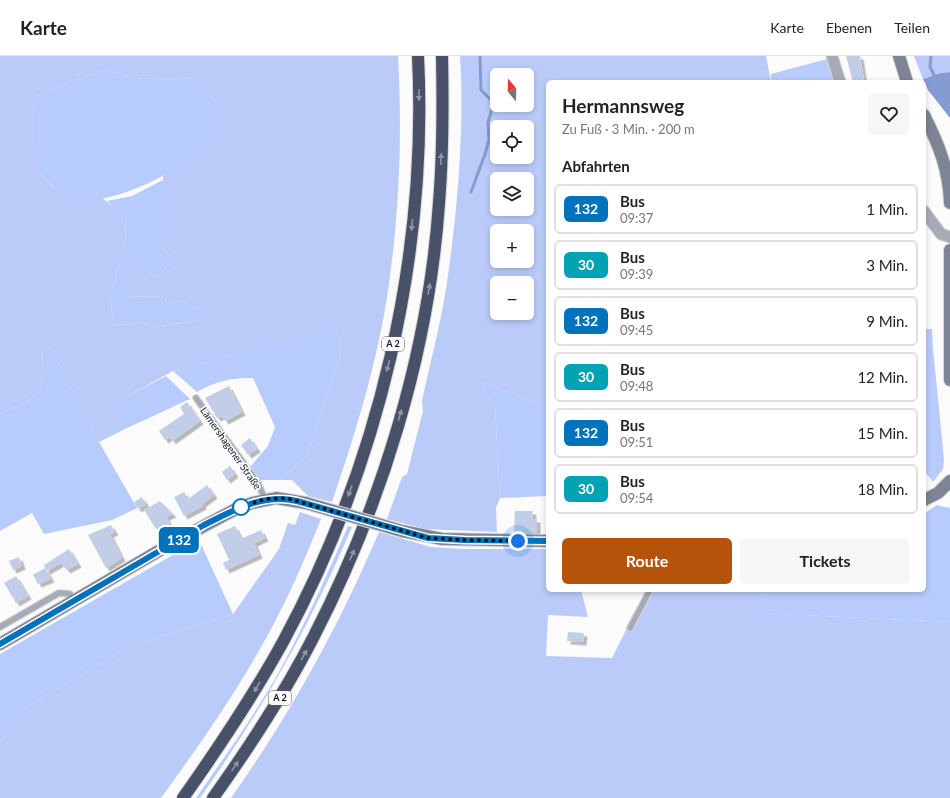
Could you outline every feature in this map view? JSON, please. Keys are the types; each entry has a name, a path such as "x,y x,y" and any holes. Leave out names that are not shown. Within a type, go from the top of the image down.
{"highway":[{"name":"A 2","path":"183,798 246,706 291,627 325,556 349,496 373,424 394,340 404,288 412,227 418,149 418,56"},
{"name":"A 2","path":"213,798 275,705 313,638 336,591 367,518 392,446 415,362 430,282 439,204 443,106 442,56"}],"main road":[{"path":"899,56 906,80"},
{"path":"926,119 936,139 945,163 949,182 950,203"},
{"path":"950,250 950,380"},
{"path":"926,499 949,485"},
{"name":"Lämershagener Straße","path":"0,644 204,525 236,509 286,498 402,531 442,540 546,541"}],"street":[{"path":"832,56 839,80"},
{"path":"926,215 941,234 950,237"}],"lane":[{"name":"Lämershagener Straße","path":"196,398 258,483 266,502"},
{"path":"630,628 649,592"},
{"path":"0,627 59,594 70,594 74,601"}],"shaded area":[{"path":"0,56 398,56 400,135 398,189 394,242 387,298 382,327 368,386 332,502 308,496 292,480 280,480 308,454 341,353 336,328 173,371 113,404 125,429 99,442 50,348 43,349 41,390 30,400 0,414","holes":["105,70 142,79 198,78 217,103 217,145 163,176 163,245 172,262 156,278 147,271 146,262 137,260 130,265 122,292 127,297 165,296 166,304 182,301 190,307 201,309 196,321 153,327 141,322 115,326 110,298 125,243 126,216 102,198 70,198 53,187 40,173 34,147 33,97"]},
{"path":"460,56 766,56 771,80 546,80 546,406 484,383 486,394 495,404 500,498 496,508 497,532 425,529 387,519 402,477 407,474 423,411 422,401 446,289 457,203 461,142"},
{"path":"914,56 950,56 950,72 941,73 923,79"},
{"path":"827,59 833,80 771,80 771,74"},
{"path":"105,70 142,79 198,78 217,103 217,145 147,184 107,198 88,200 71,198 62,193 48,182 40,173 37,166 34,147 33,97"},
{"path":"950,72 950,118 928,90 926,80 923,79 941,73"},
{"path":"163,180 163,245 172,262 156,278 147,271 127,297 165,296 166,304 182,301 190,307 202,309 196,321 153,327 141,322 115,326 110,298 125,243 126,217 107,201 132,196"},
{"path":"336,327 341,353 308,454 280,480 260,480 250,467 268,446 275,427 253,378 224,381 211,385 197,392 173,371"},
{"path":"926,329 932,329 933,348 926,348"},
{"path":"50,348 99,442 137,508 112,520 44,534 32,513 0,531 0,414 30,400 41,390 43,349"},
{"path":"926,348 933,348 944,460 943,469 933,482 926,473"},
{"path":"166,376 190,399 125,429 112,404"},
{"path":"484,383 546,406 546,496 500,498 495,404 486,394"},
{"path":"937,505 950,508 950,622 759,613 762,592 926,592 926,513"},
{"path":"300,512 321,519 288,596 241,681 161,798 0,798 0,743 26,707 131,646 233,614 279,549 288,523 295,525"},
{"path":"348,526 352,527 336,563 284,667 223,765 200,798 196,798 247,724 275,679 314,603"},
{"path":"379,532 431,547 463,549 546,549 546,592 582,592 588,617 548,615 546,656 612,658 645,592 762,592 760,613 950,622 950,798 231,798 274,734 312,669 363,568"},
{"path":"199,540 233,614 131,646 26,707 0,743 0,654"}],"building":[{"path":"846,56 860,56 864,80 852,80"},
{"path":"229,386 242,412 225,421 222,416 217,418 205,398"},
{"path":"187,402 200,421 172,441 170,437 165,440 159,431 184,414 180,407"},
{"path":"250,438 257,449 248,455 241,445"},
{"path":"230,466 235,474 227,480 222,472"},
{"path":"207,485 214,495 202,504 203,506 184,516 174,497 184,492 188,499"},
{"path":"142,497 146,504 138,509 134,502"},
{"path":"160,501 173,514 166,517 171,526 161,533 157,528 156,529 144,510"},
{"path":"515,511 533,511 532,519 537,519 537,533 514,532"},
{"path":"111,525 115,532 110,534 122,558 106,568 88,535"},
{"path":"235,526 241,539 261,530 265,538 254,543 259,555 226,570 223,563 229,560 217,534"},
{"path":"69,549 78,564 67,570 61,563 47,571 44,565"},
{"path":"19,557 22,566 13,570 9,561"},
{"path":"45,568 51,579 38,584 33,575"},
{"path":"16,576 28,596 16,603 4,583"},
{"path":"568,632 584,633 583,642 567,641"}],"waterway":[{"path":"471,192 489,140 488,122 494,103 481,90 480,56"},
{"path":"931,56 930,67 935,77"}],"bus line":[{"name":"132","path":"0,644 204,525 236,509 265,499 286,498 428,538 442,540 546,541"}],"route":[{"path":"241,507 265,499 286,498 428,538 442,540 518,541"}]}
